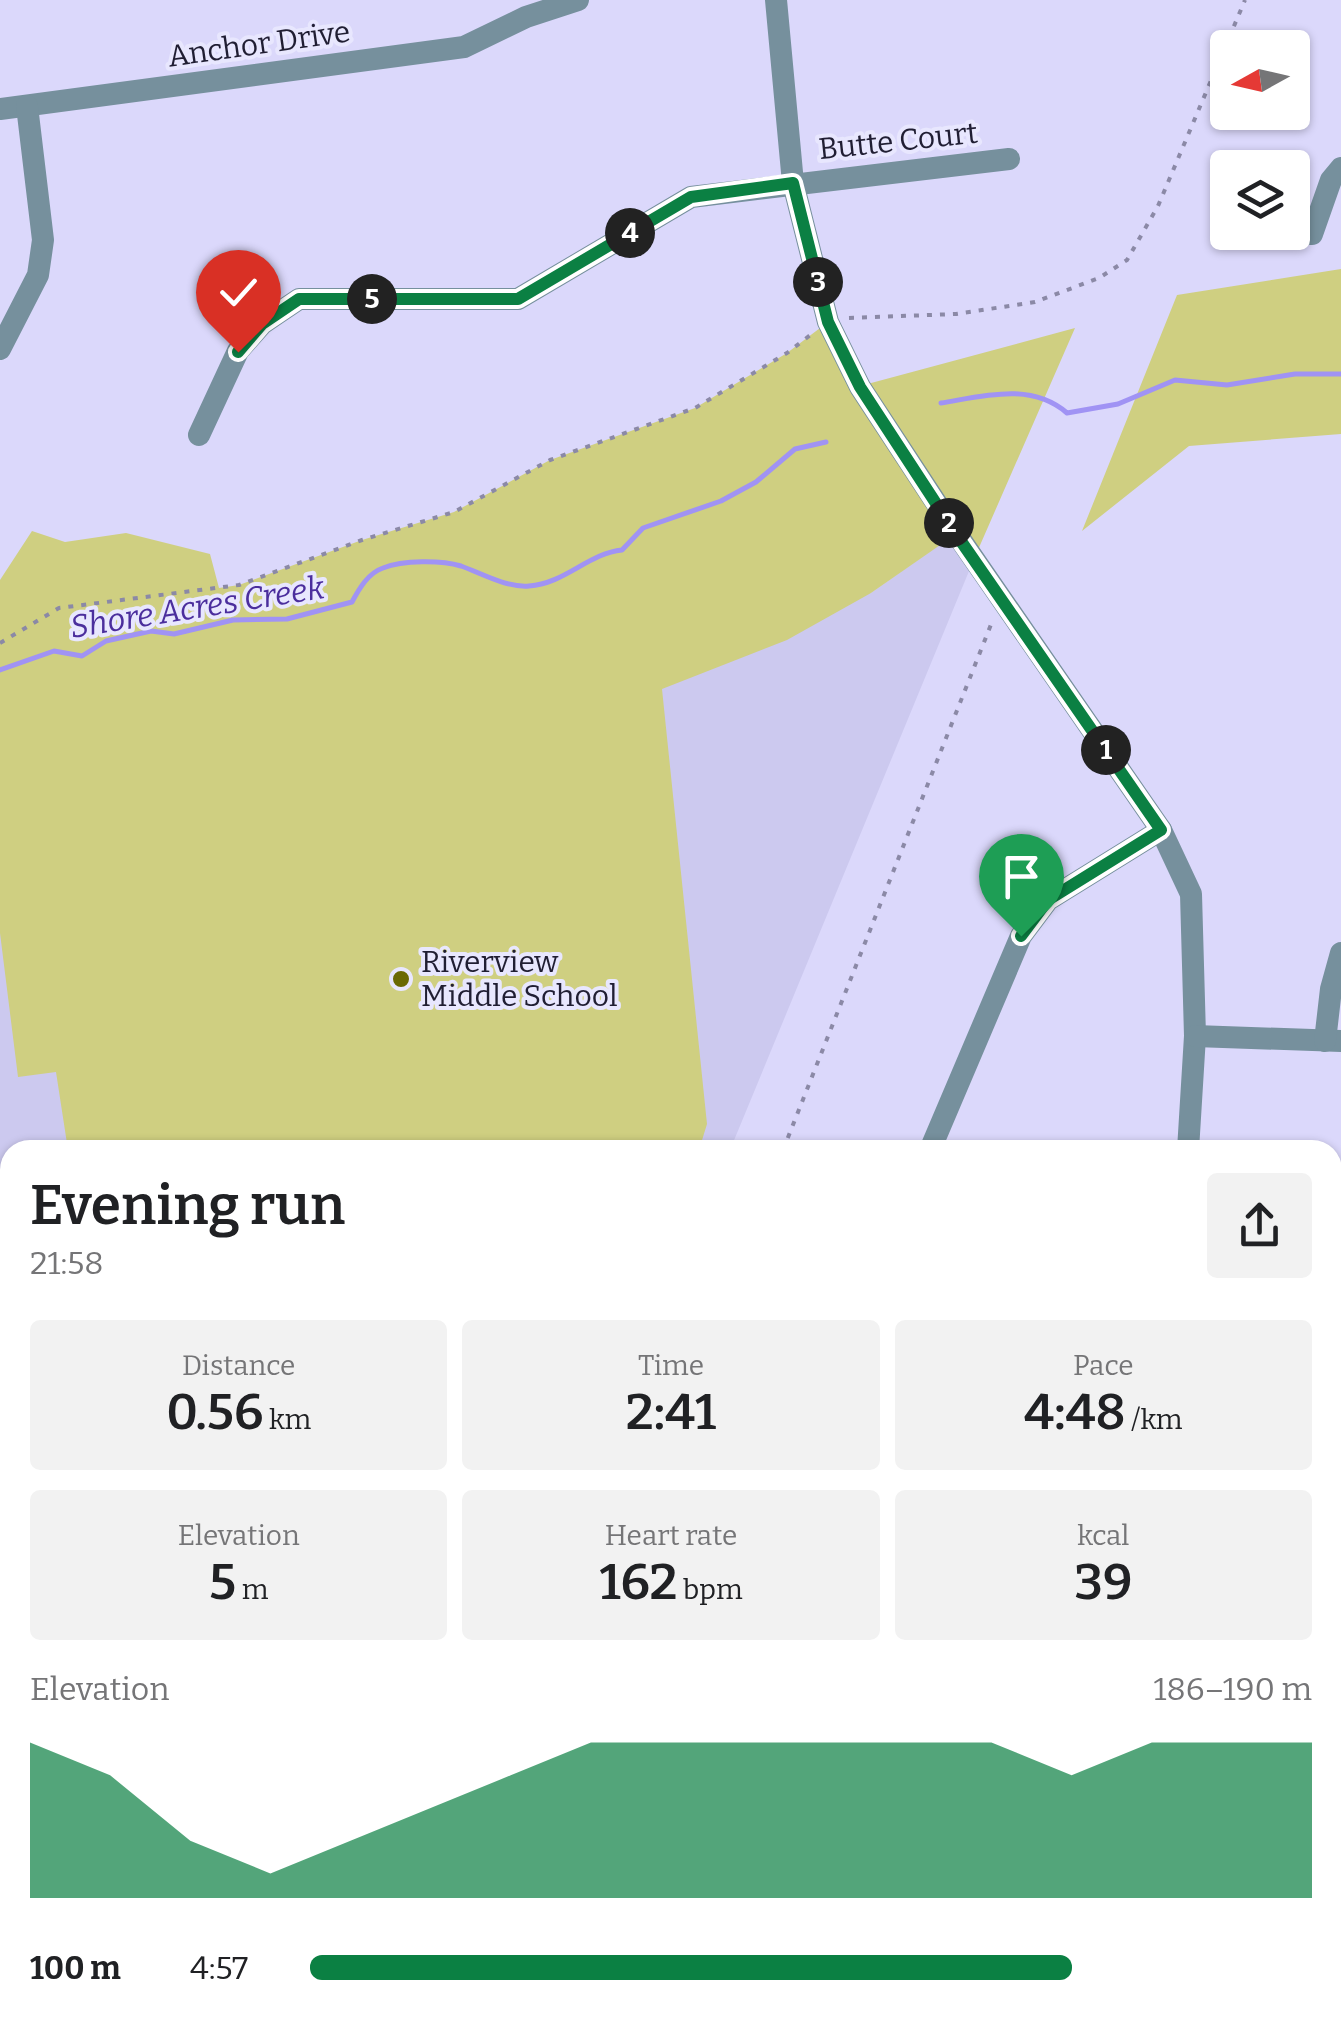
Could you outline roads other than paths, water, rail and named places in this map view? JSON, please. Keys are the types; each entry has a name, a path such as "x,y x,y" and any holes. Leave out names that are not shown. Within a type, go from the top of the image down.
{"street":[{"name":"Anchor Drive","path":"0,110 464,47 526,18 578,0"},
{"path":"776,0 793,183 828,322 860,387 1161,830 1191,894 1195,1036 1189,1140"},
{"path":"0,349 38,276 44,240 27,106"},
{"name":"Butte Court","path":"199,435 238,352 262,324 299,299 518,299 691,197 1009,160"},
{"path":"1312,234 1331,180 1341,168"},
{"path":"934,1140 1021,936 1048,900 1161,830"},
{"path":"1195,1036 1324,1041 1341,952"}],"waterway":[{"name":"Shore Acres Creek","path":"941,403 1023,394 1053,403 1067,413 1118,404 1175,380 1227,385 1295,374 1341,374"},
{"name":"Shore Acres Creek","path":"0,670 54,651 82,656 106,641 151,631 174,634 233,620 287,619 352,602 373,574 401,563 453,564 512,585 542,584 622,550 643,528 721,501 756,482 795,449 826,442"}],"place":[{"name":"Riverview Middle School","path":"401,979"}]}
